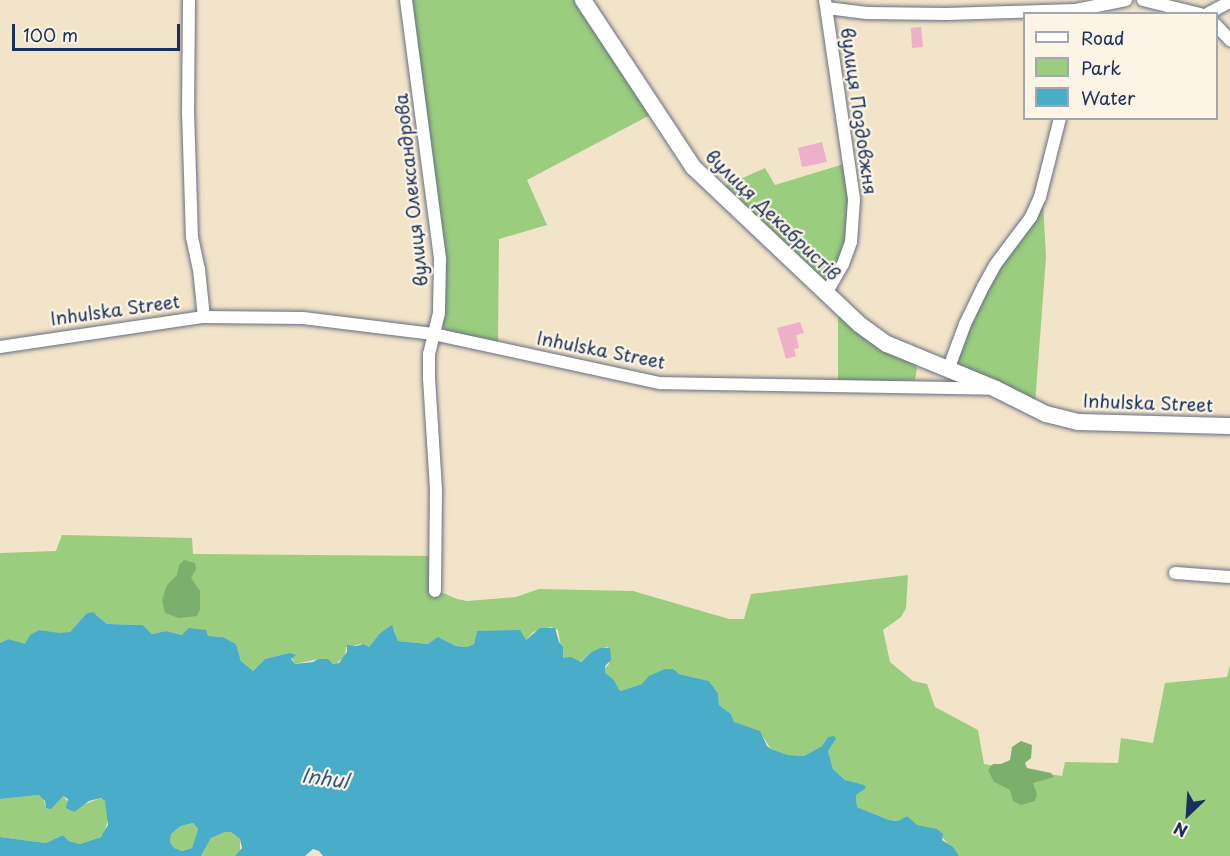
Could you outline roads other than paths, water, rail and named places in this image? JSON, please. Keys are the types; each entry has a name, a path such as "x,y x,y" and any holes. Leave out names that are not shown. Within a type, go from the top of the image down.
{"street":[{"path":"189,0 188,111 192,237 200,269 204,317"},
{"name":"вулиця Олександрова","path":"406,0 440,260 439,313 433,334 429,378 436,490 435,591"},
{"name":"вулиця Декабристів","path":"583,0 693,167 826,294 859,324 887,344 996,389"},
{"path":"826,4 867,13 946,14 1076,10 1126,0"},
{"path":"1143,0 1192,12"},
{"path":"1211,12 1230,2"},
{"name":"вулиця Поздовжня","path":"826,4 854,200 850,242 843,264 826,294"},
{"path":"1218,27 1230,40"},
{"path":"948,370 965,324 983,287 995,265 1031,217 1040,198 1060,120"},
{"name":"Inhulska Street","path":"0,347 204,317 303,318 433,334 660,383 996,389 1046,414 1078,422 1230,426"},
{"path":"1175,573 1230,577"}],"water":[{"name":"Inhul","path":"93,612 107,624 143,625 152,634 166,631 182,635 189,628 206,630 208,636 223,637 236,644 241,661 253,671 265,659 289,653 296,655 291,659 295,664 313,662 318,659 328,659 333,664 339,663 347,652 347,645 363,644 369,647 380,633 392,625 398,641 428,644 438,637 456,646 467,647 474,644 477,631 520,630 526,640 540,628 555,628 563,647 563,658 571,657 581,662 590,653 600,648 610,648 611,660 605,666 605,673 614,680 620,691 642,684 649,676 665,669 673,669 679,674 709,681 718,693 719,705 731,714 734,722 760,731 767,746 771,749 788,755 804,756 822,746 828,737 834,736 836,739 828,751 833,769 845,780 864,785 866,788 856,795 857,807 889,820 898,821 907,816 917,825 937,829 943,834 942,840 953,847 959,856 323,856 319,851 313,849 305,856 235,856 242,848 240,839 231,832 225,832 211,838 201,856 0,856 0,837 46,843 63,835 69,841 80,844 101,837 108,825 105,801 101,798 89,801 74,812 66,808 68,799 63,796 51,809 46,808 45,801 39,795 0,799 0,643 8,639 25,644 30,635 39,630 70,632 86,614","holes":["193,823 198,829 192,848 182,851 174,848 170,842 171,834 181,826"]}]}
